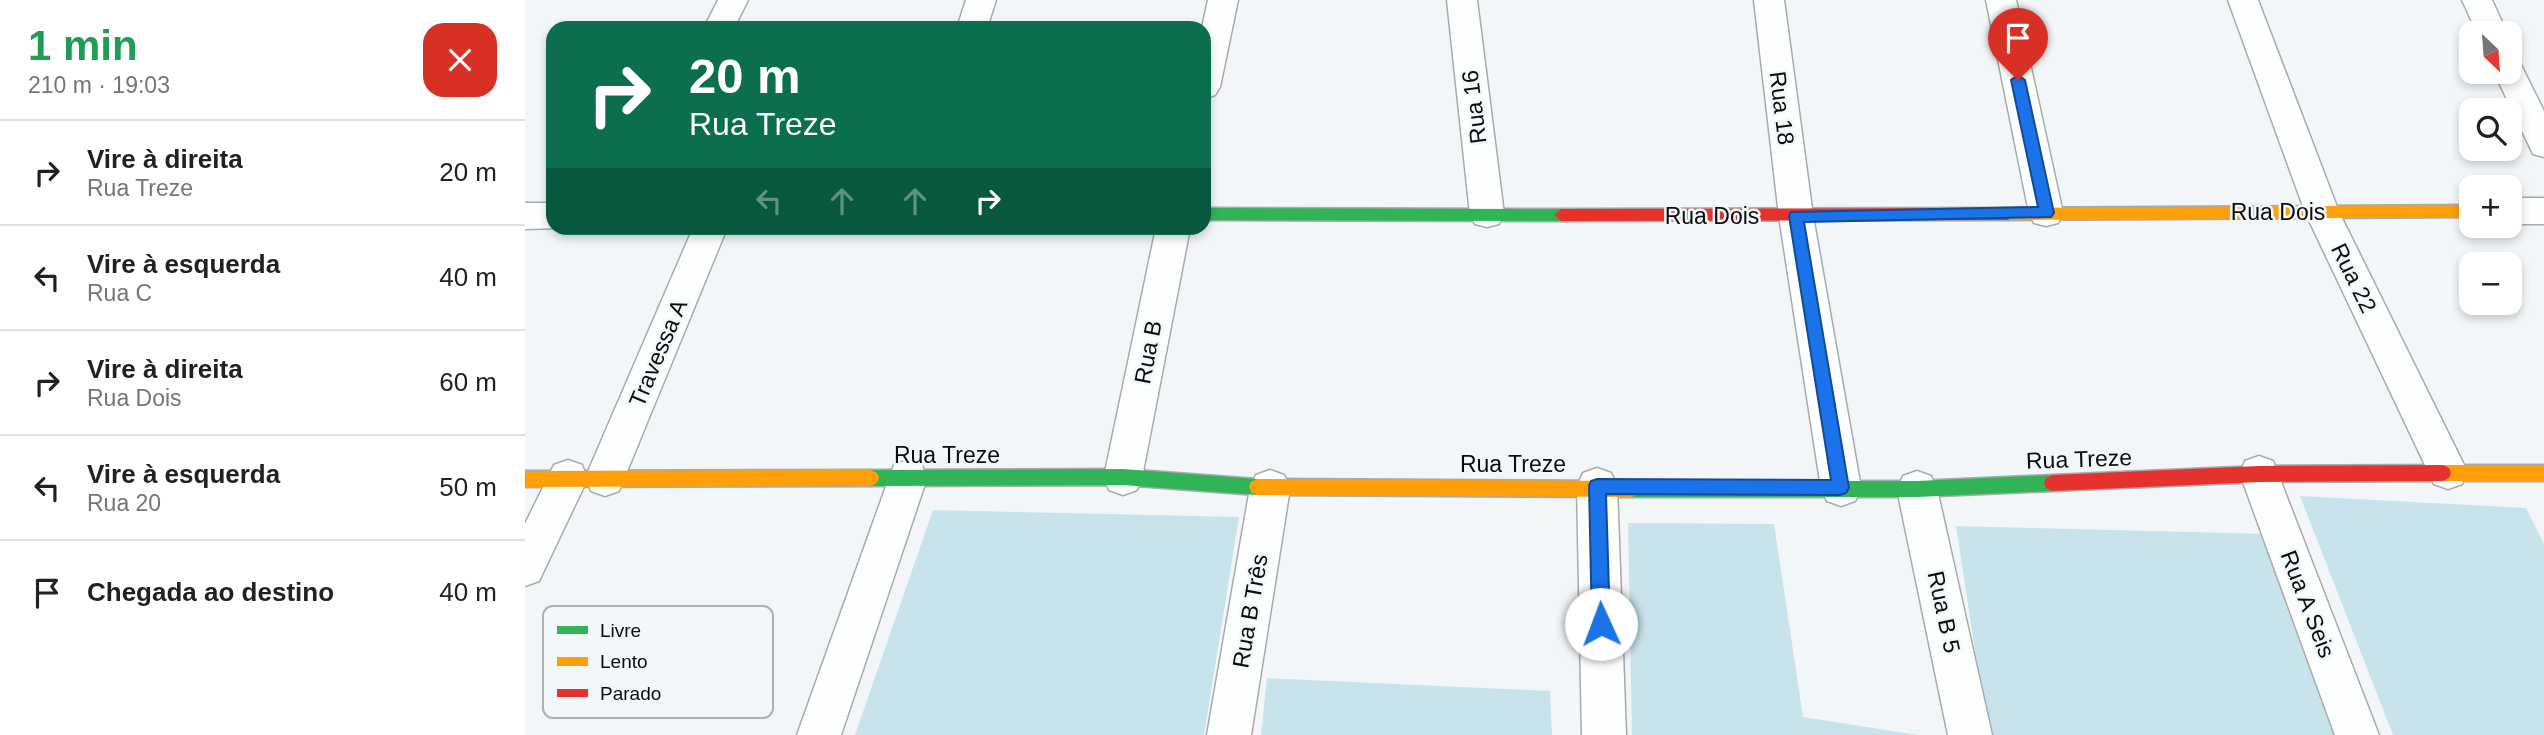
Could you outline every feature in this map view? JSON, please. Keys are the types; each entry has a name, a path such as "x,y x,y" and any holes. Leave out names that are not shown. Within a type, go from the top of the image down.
{"street":[{"path":"722,21 733,0"},
{"path":"974,21 981,0"},
{"path":"1211,55 1223,0"},
{"name":"Rua 16","path":"1462,0 1487,214"},
{"name":"Rua 18","path":"1769,0 1796,216 1840,488"},
{"path":"2001,0 2046,213"},
{"name":"Rua 22","path":"2243,0 2322,212 2448,471"},
{"path":"2477,0 2487,21"},
{"path":"2515,84 2544,145"},
{"name":"Rua Dois","path":"1211,214 1796,216 2459,211"},
{"path":"2522,211 2544,211"},
{"path":"525,216 546,216"},
{"name":"Travessa A","path":"525,567 587,478 707,235"},
{"name":"Rua B","path":"1123,477 1172,235"},
{"name":"Rua Treze","path":"525,478 1123,477 1271,488 1597,486 1917,489 2259,474 2448,471 2541,478"},
{"name":"Rua A Seis","path":"2259,474 2357,735"},
{"path":"819,735 908,478"},
{"path":"1597,486 1604,735"},
{"name":"Rua B Três","path":"1229,735 1271,488"},
{"name":"Rua B 5","path":"1917,489 1970,735"}],"shaded area":[{"path":"2300,496 2526,508 2544,544 2544,735 2393,735"},
{"path":"933,510 1239,517 1204,735 855,735"},
{"path":"1628,523 1774,524 1803,717 1918,735 1632,735"},
{"path":"1956,526 2269,534 2337,735 1988,735"},
{"path":"1267,678 1550,691 1552,735 1261,735"}],"traffic: fast":[{"path":"1211,214 1561,215"},
{"path":"871,478 1123,477 1257,487"},
{"path":"1632,489 1917,489 2052,483"}],"traffic: slow":[{"path":"2008,214 2459,211"},
{"path":"2443,473 2544,473"},
{"path":"525,479 871,478"},
{"path":"1257,487 1632,489"}],"traffic: jam":[{"path":"1561,215 2008,214"},
{"path":"2052,483 2259,474 2443,473"}],"route":[{"path":"1601,624 1597,486 1840,488 1796,216 2046,213 2018,80"}]}
